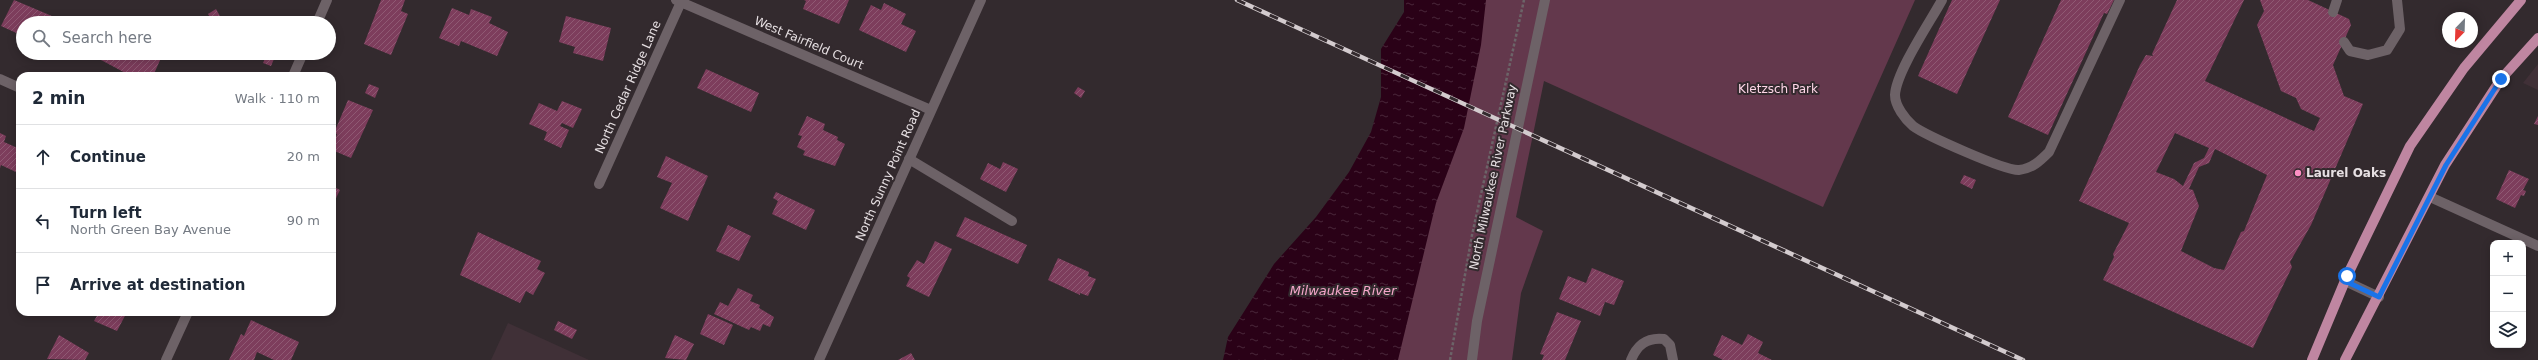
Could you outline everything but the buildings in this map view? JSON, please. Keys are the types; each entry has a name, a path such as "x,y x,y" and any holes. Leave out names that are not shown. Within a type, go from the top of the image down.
{"main road":[{"path":"2312,360 2345,281 2410,146 2464,68 2521,0"},
{"path":"2346,360 2446,165 2501,79 2538,38"}],"street":[{"path":"319,16 327,0"},
{"name":"North Sunny Point Road","path":"818,360 981,0"},
{"name":"North Milwaukee River Parkway","path":"1472,360 1476,321 1545,0"},
{"path":"1942,0 1899,78 1895,96 1902,114 1914,126 1999,167 2019,170 2037,164 2049,152 2120,0"},
{"path":"2333,12 2337,0"},
{"path":"2344,42 2350,51 2368,55 2387,50 2400,29 2397,0"},
{"name":"West Fairfield Court","path":"678,1 931,110"},
{"name":"North Cedar Ridge Lane","path":"599,184 678,1"},
{"path":"295,72 300,60"},
{"path":"0,79 16,86"},
{"path":"910,159 1012,221"},
{"path":"2430,197 2538,246"},
{"path":"2345,281 2379,297"},
{"path":"166,360 186,316"},
{"path":"1631,360 1635,350 1644,341 1657,338 1664,339 1670,345 1673,360"}],"path":[{"path":"1450,360 1472,234 1524,0"}],"shaded area":[{"path":"2538,64 2538,90 2523,83"},
{"path":"508,323 589,360 491,360"}],"green space":[{"name":"Kletzsch Park","path":"1442,0 1915,0 1823,207 1544,81 1516,217 1543,231 1521,293 1512,360 1300,360"}],"water":[{"name":"Milwaukee River","path":"1404,0 1486,0 1481,45 1464,128 1436,203 1398,360 1223,360 1228,337 1274,264 1316,217 1349,172 1371,132 1381,97 1381,49 1404,12"}],"railway":[{"path":"1237,0 2023,360"}],"place":[{"name":"Laurel Oaks","path":"2298,173"}],"route":[{"path":"2347,276 2345,281 2379,297 2446,165 2501,79"}]}
